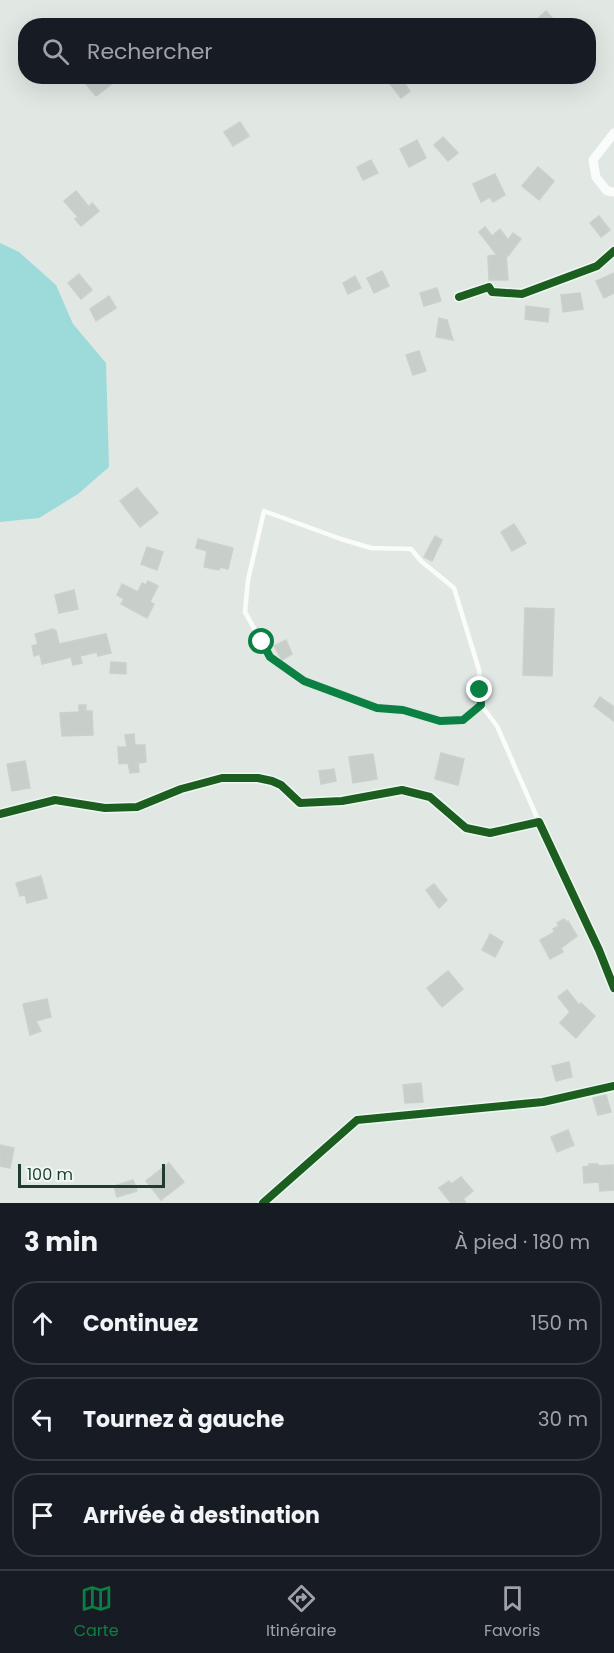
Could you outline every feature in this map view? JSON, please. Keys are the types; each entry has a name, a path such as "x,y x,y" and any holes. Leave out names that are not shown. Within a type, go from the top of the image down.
{"street":[{"path":"614,133 593,160 596,177 607,191 614,192"},
{"path":"459,297 489,287 492,292 522,294 597,266 614,251"},
{"path":"0,814 55,800 105,808 137,807 182,789 222,778 258,778 281,785 300,803 342,801 402,790 417,792 430,796 466,828 490,833 539,822 599,950 614,988"},
{"path":"262,1203 357,1120 543,1102 614,1086"}],"lane":[{"path":"481,705 463,720 440,721 403,710 377,708 304,681 270,657 245,612 248,580 264,511 371,548 411,549 421,561 454,588 479,670 481,705 496,726 539,822"}],"water":[{"path":"0,243 19,252 56,285 73,324 106,363 109,467 78,494 39,518 0,522"}],"building":[{"path":"546,11 552,18 539,18"},
{"path":"86,84 112,84 96,96"},
{"path":"390,84 405,84 410,91 401,98"},
{"path":"240,122 249,136 233,146 224,132"},
{"path":"443,137 458,153 448,161 434,145"},
{"path":"417,140 426,158 409,167 400,149"},
{"path":"371,160 378,173 363,180 357,167"},
{"path":"538,167 554,181 539,200 522,186"},
{"path":"495,174 505,195 493,202 490,197 481,202 473,184"},
{"path":"76,191 89,207 92,203 99,211 81,226 75,219 78,217 64,201"},
{"path":"599,216 610,230 601,237 590,223"},
{"path":"485,227 492,236 500,229 508,240 513,233 521,239 508,256 506,255 508,280 489,280 488,256 497,255 479,232"},
{"path":"382,271 389,286 374,293 367,278"},
{"path":"614,273 614,293 604,298 596,281"},
{"path":"79,274 92,290 81,299 68,283"},
{"path":"355,276 361,288 348,294 343,283"},
{"path":"437,288 441,301 424,306 420,293"},
{"path":"580,293 583,309 563,312 561,295"},
{"path":"109,296 116,308 96,321 90,309"},
{"path":"526,306 549,309 548,322 525,319"},
{"path":"439,318 447,320 453,340 436,337"},
{"path":"419,351 426,371 413,375 406,355"},
{"path":"137,488 158,513 140,527 120,501"},
{"path":"514,524 526,543 512,551 501,532"},
{"path":"435,536 442,540 432,561 424,557"},
{"path":"198,539 233,548 228,569 204,567 207,551 196,548"},
{"path":"147,547 163,552 157,570 141,564"},
{"path":"148,581 158,586 150,602 154,604 147,618 121,604 124,599 117,595 122,584 138,592 142,583 146,585"},
{"path":"74,590 78,609 59,613 55,595"},
{"path":"525,608 554,609 552,676 523,675"},
{"path":"53,629 56,631 59,644 106,634 111,653 98,656 97,652 80,656 82,663 73,665 71,657 42,664 40,654 34,656 32,646 38,644 35,634"},
{"path":"286,640 292,654 282,660 274,646"},
{"path":"111,662 126,663 126,674 110,673"},
{"path":"600,697 614,707 614,721 594,706"},
{"path":"79,705 86,705 86,711 92,711 93,735 62,736 60,713 79,712"},
{"path":"134,734 135,745 145,745 146,762 138,763 139,772 130,773 128,763 119,764 118,747 127,747 125,735"},
{"path":"441,753 464,759 458,785 435,779"},
{"path":"373,754 377,779 353,783 349,757"},
{"path":"25,761 30,788 12,791 7,764"},
{"path":"334,769 336,781 321,784 319,771"},
{"path":"41,876 47,898 27,903 25,895 20,896 16,883"},
{"path":"434,884 447,900 439,908 426,890"},
{"path":"564,919 568,921 577,936 561,948 563,952 550,959 540,940 555,932 553,929 559,926 557,923"},
{"path":"490,934 503,942 495,957 482,950"},
{"path":"448,971 463,989 442,1007 427,988"},
{"path":"567,990 579,1005 581,1003 595,1016 576,1038 560,1023 570,1012 558,997"},
{"path":"47,999 51,1017 36,1021 41,1031 30,1035 23,1004"},
{"path":"569,1062 572,1077 556,1081 552,1066"},
{"path":"421,1083 423,1102 405,1103 403,1085"},
{"path":"606,1095 611,1112 598,1115 593,1098"},
{"path":"568,1130 574,1145 557,1152 551,1137"},
{"path":"0,1145 14,1148 10,1168 0,1166"},
{"path":"169,1163 184,1182 161,1200 146,1181"},
{"path":"589,1164 613,1165 614,1190 600,1191 599,1182 584,1183 583,1167"},
{"path":"461,1177 473,1191 463,1199 466,1203 451,1203 439,1188"},
{"path":"133,1180 137,1191 117,1197 114,1186"}],"cycle path":[{"path":"459,297 489,287 492,292 522,294 597,266 614,251"},
{"path":"0,814 55,800 105,808 137,807 181,789 222,778 258,778 281,785 300,803 342,801 402,790 430,797 466,828 490,833 539,822 599,950 614,988"},
{"path":"263,1203 357,1120 543,1102 614,1086"}],"route":[{"path":"262,642 270,657 304,681 377,708 403,710 440,721 463,720 481,705 480,690"}]}
